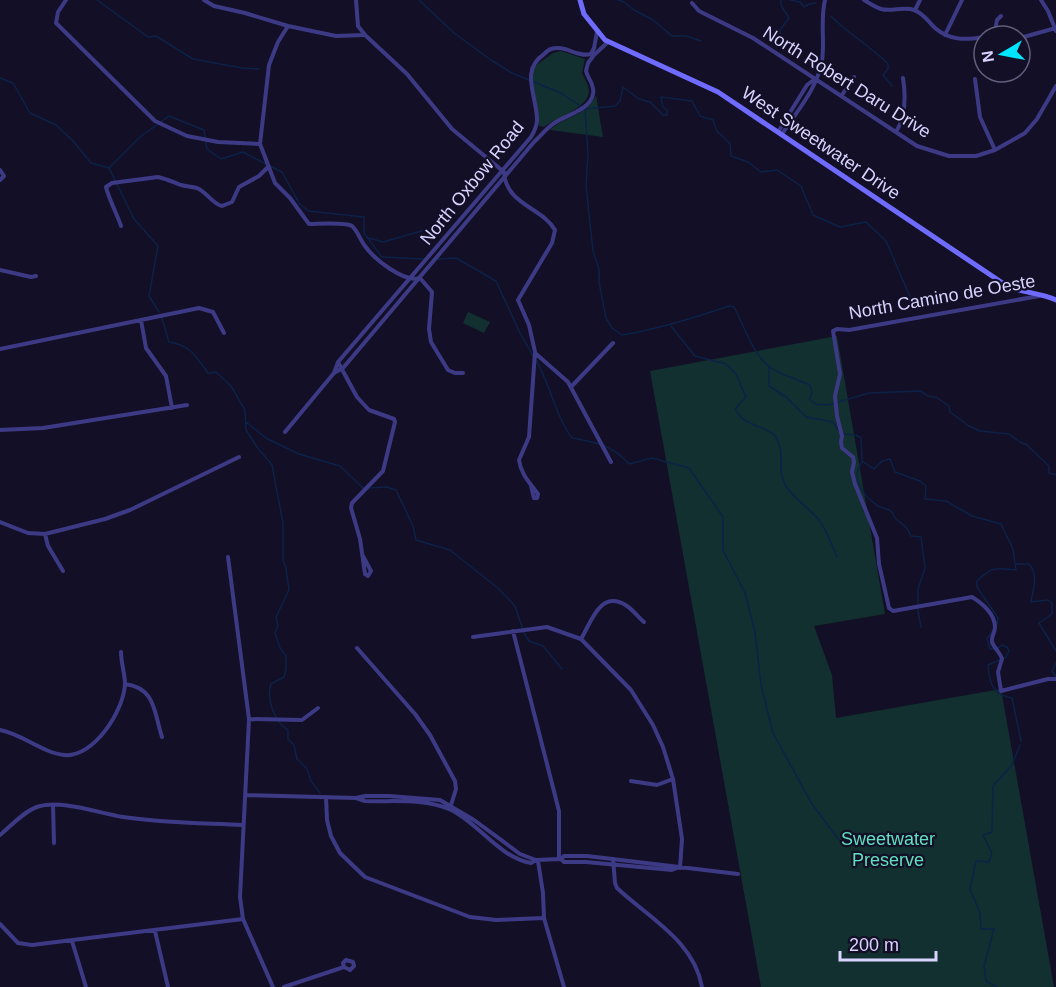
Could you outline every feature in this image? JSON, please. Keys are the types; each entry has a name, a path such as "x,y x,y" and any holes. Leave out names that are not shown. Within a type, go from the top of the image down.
{"street":[{"path":"66,0 58,12 56,23 155,121 187,136 218,142 260,144"},
{"path":"204,0 214,6 288,26 336,36 365,34"},
{"path":"356,0 358,26 407,74 452,129 504,172 514,197 550,221 555,230 552,243 518,300 529,325 535,352 529,437 519,460 531,486"},
{"name":"West Sweetwater Drive","path":"580,0 584,14 597,32 608,42 718,92 992,277 1022,292 1045,295 1056,300"},
{"path":"780,133 808,98 813,87 822,57 822,11 825,0"},
{"path":"864,0 874,2 881,9 915,10 945,35 965,40 972,39"},
{"path":"915,10 920,0"},
{"path":"945,35 962,0"},
{"path":"1032,35 1056,29 1041,0"},
{"name":"North Robert Daru Drive","path":"692,3 699,11 753,38 816,78 917,146 949,156 976,156 996,150 1025,133 1037,119 1056,86"},
{"path":"996,24 1001,16"},
{"path":"288,26 278,42 269,65 260,144 275,183 290,198 309,224 348,224 354,227 363,244 375,259 410,280 420,278 432,292 429,329 431,342 448,370 463,373"},
{"name":"North Oxbow Road","path":"285,432 334,373 338,362 531,137 537,120 531,75 531,67 536,60 551,49 565,48 585,56 591,54 597,32"},
{"name":"North Oxbow Road","path":"334,373 343,368 548,128 591,101 594,93 586,71 588,63 608,42"},
{"path":"842,95 854,77"},
{"path":"780,133 807,85 816,78"},
{"path":"896,132 902,123 906,96 903,78"},
{"path":"976,84 981,117 996,150"},
{"path":"121,226 112,201 105,190 112,183 165,178 183,186 198,188 222,206 230,204 239,186 260,176 268,167"},
{"path":"0,171 4,176 0,180"},
{"path":"0,270 36,276"},
{"name":"North Camino de Oeste","path":"1056,293 849,330 837,329 833,332 840,374 835,396 841,442 843,448 853,457 852,472 855,484 877,538 879,564 889,608 893,611 972,597 982,603 992,616 993,644 1002,659 998,672 1001,691 1056,679"},
{"path":"0,349 199,308 213,312 224,333"},
{"path":"141,319 146,348 166,376 172,408"},
{"path":"571,387 613,343"},
{"path":"535,352 568,382 611,462"},
{"path":"338,362 357,397 369,410 394,419 395,422 383,471 352,502 351,508 363,556"},
{"path":"0,430 43,428 187,405"},
{"path":"0,522 28,533 45,534 105,519 130,510 239,456"},
{"path":"45,534 48,546 63,571"},
{"path":"228,557 249,719 240,897 243,919 273,987"},
{"path":"581,639 593,614 607,602 627,605 644,622"},
{"path":"473,637 547,627 581,639 631,690 641,703 663,747 673,779 682,838 679,868"},
{"path":"513,631 559,811 560,859"},
{"path":"357,648 385,678 430,735 455,781 456,789 450,807"},
{"path":"0,730 17,735 58,754 74,755 95,743 117,711 125,684 120,652"},
{"path":"125,684 142,688 148,696 162,737"},
{"path":"249,719 302,720 318,708"},
{"path":"631,781 657,785 673,779"},
{"path":"245,795 428,798 450,807 520,854 537,861 560,859 564,856 613,862 672,865 679,868 738,874"},
{"path":"326,797 327,820 331,836 340,854 365,878 470,917 496,920 544,918"},
{"path":"0,835 31,810 45,805 65,806 140,819 243,825"},
{"path":"53,806 54,843"},
{"path":"537,861 543,893 544,918 564,987"},
{"path":"613,862 615,886 683,946 697,965 702,987"},
{"path":"0,924 18,943 27,945 243,919"},
{"path":"155,931 168,987"},
{"path":"72,941 86,987"},
{"path":"284,987 344,967"}],"green space":[{"path":"561,51 585,59 582,73 589,89 588,97 584,103 571,112 544,127 539,126 532,75 535,66 553,53"},
{"path":"596,95 603,137 550,130 581,112"},
{"path":"468,312 490,322 484,333 463,323"},
{"name":"Sweetwater Preserve","path":"837,336 885,614 814,626 832,675 836,718 1001,689 1054,987 761,987 650,371"}],"waterway":[{"path":"97,0 148,37 156,36 193,59 259,69"},
{"path":"419,0 454,33 491,60 512,73 561,93 585,109 588,154 586,185 593,251 599,269 599,282 606,318 612,328 622,335 676,323 729,306 734,307 759,356 771,368 810,385 812,393 809,399 816,404 828,405 869,393 920,391 928,396 936,397 949,406 950,412 969,426 980,431 1009,434 1027,445 1049,466 1049,473 1056,475"},
{"path":"618,0 653,20 672,36 686,36 701,41"},
{"path":"781,0 781,5 789,18 780,30 781,36 787,42"},
{"path":"790,0 800,2 804,7 816,3"},
{"path":"831,16 888,64 888,69 883,75 892,86"},
{"path":"0,78 13,83 30,113 56,125 91,163 109,168 134,219 158,246 149,296 159,312"},
{"path":"585,109 615,106 620,101 623,87 639,99 650,102 663,115 667,115 667,110 663,107 661,97 692,101 700,116 713,120 717,131 730,144 731,156 748,162 761,172 777,170 801,186 813,215 840,227 866,222 886,241 911,299"},
{"path":"109,168 140,137 169,116 204,130 205,137"},
{"path":"206,142 207,149 221,159 243,152 266,164"},
{"path":"270,166 282,172 299,203 308,211 364,217 364,233 382,257 423,259"},
{"path":"369,238 383,242 439,226 453,218"},
{"path":"437,259 456,258 496,281 533,356"},
{"path":"162,318 169,342 187,349 208,373 216,372 231,386 245,410 246,430 272,465 283,523 283,560 289,590 276,617 278,626 275,633 280,648 286,656 286,669 284,677 271,684 270,703 275,715 288,730 288,739 294,745 297,759 307,769 311,781 320,793"},
{"path":"671,326 695,356 726,364 736,374 746,397 735,409 744,420 767,430 776,437 786,486 819,520 837,557"},
{"path":"536,360 561,419 572,438 610,448 629,464 652,458 689,468 723,517 723,550 745,593 755,632 761,685 773,733 812,804 839,840"},
{"path":"769,367 769,386 786,397 806,417 833,422 839,431"},
{"path":"246,422 266,438 299,454 340,466 365,488"},
{"path":"842,434 856,435 861,438 862,461 874,469 882,461 890,459 895,472 920,481 926,486 925,499 946,501 972,516 1001,524 1013,549 1016,570 995,569 977,581 977,587 998,618 997,624"},
{"path":"862,462 857,474 863,492 878,506 891,511 911,536 921,537 925,568 918,589 921,627"},
{"path":"370,488 387,487 396,490 413,526 416,540 450,550 499,589 515,606 529,641 543,646 562,669"},
{"path":"1015,564 1029,564 1032,568 1034,582 1031,602 1048,600 1052,603 1052,614 1039,623 1056,651"},
{"path":"993,630 987,639 990,649 1002,645 1009,651 1006,657 988,665 990,677 996,691 1012,698 1021,741"},
{"path":"1056,663 1052,671 1056,677"},
{"path":"997,987 986,981 984,966 994,929 981,929 980,913 970,889 976,861 989,862 992,853 983,835 992,832 993,786 1012,765 1020,745"}]}
